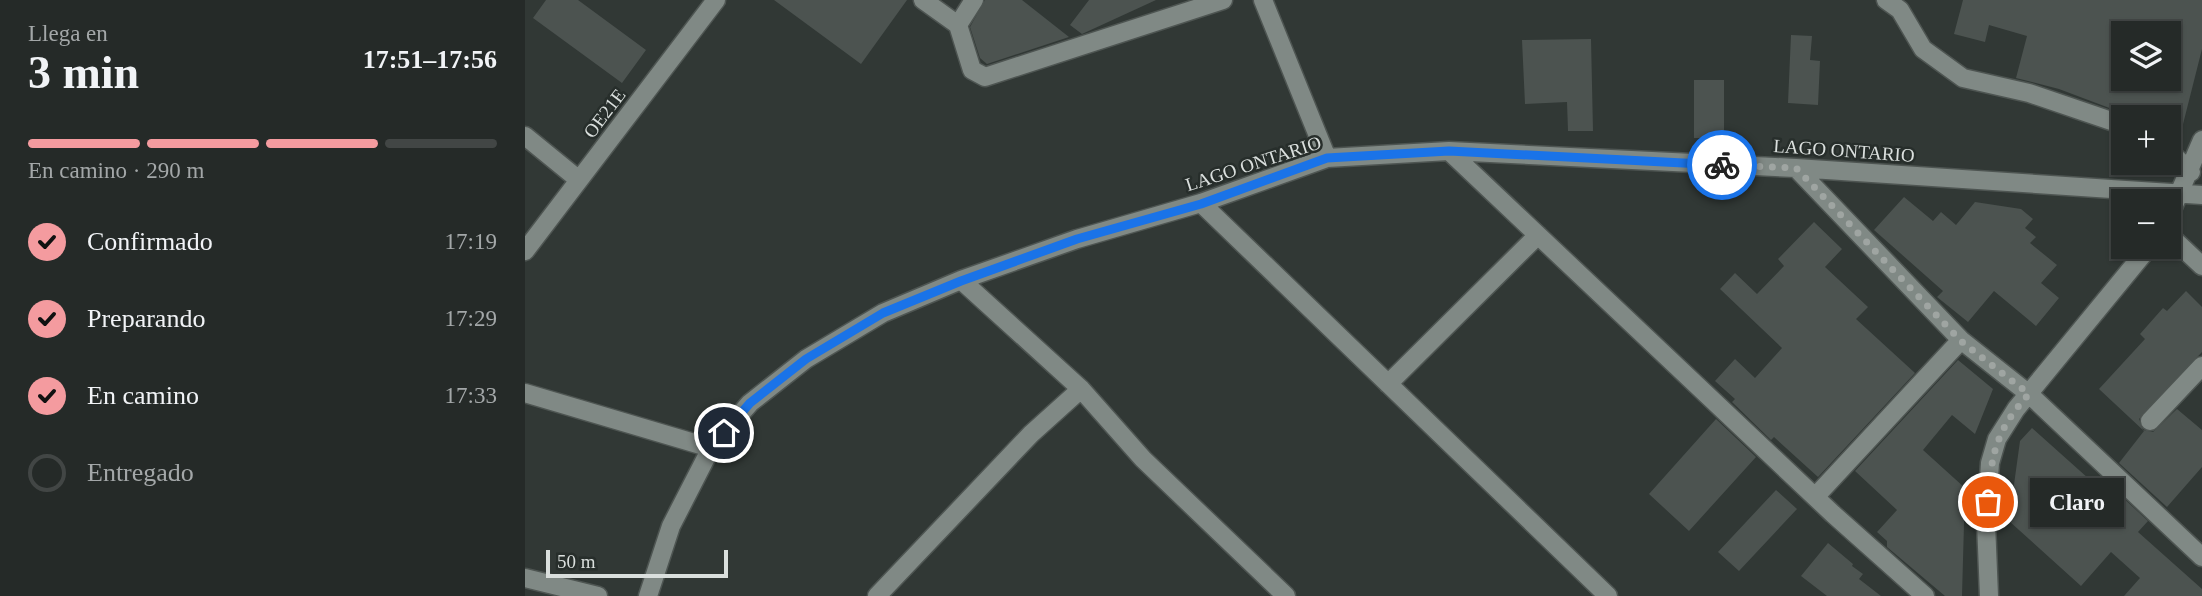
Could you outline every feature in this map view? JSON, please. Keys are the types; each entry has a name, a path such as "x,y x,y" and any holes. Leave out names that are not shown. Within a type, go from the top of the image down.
{"street":[{"name":"OE21E","path":"525,251 716,0"},
{"path":"923,0 958,24 972,70 985,77 1223,0"},
{"path":"958,24 974,0"},
{"path":"1263,0 1327,158"},
{"path":"1886,0 1901,10 1923,49 1963,78 2029,93 2111,121"},
{"path":"525,136 579,180"},
{"path":"2181,192 2202,140"},
{"path":"1449,151 1815,497 1925,596"},
{"name":"LAGO ONTARIO","path":"649,596 671,526 711,448 750,403 806,359 883,313 961,281 1077,239 1201,204 1327,158 1449,151 1796,168 2111,189"},
{"path":"2181,163 2190,172"},
{"path":"1796,168 1961,341 2029,394 2202,557"},
{"name":"LAGO ONTARIO","path":"2181,194 2202,195"},
{"path":"1201,204 1608,596"},
{"path":"1388,384 1538,235"},
{"path":"2181,246 2202,266"},
{"path":"1989,596 1986,523 1990,463 2001,430 2139,259"},
{"path":"961,281 1081,389 1143,459 1286,596"},
{"path":"1815,497 1961,341"},
{"path":"2150,421 2202,366"},
{"path":"877,596 1031,434 1081,389"},
{"path":"525,393 711,448"},
{"path":"525,579 598,596"}],"building":[{"path":"546,0 578,0 646,50 622,83 533,18"},
{"path":"774,0 907,0 861,64"},
{"path":"985,0 1022,0 1069,37 987,64 980,58 970,27"},
{"path":"1089,0 1156,0 1082,34 1070,25"},
{"path":"1963,0 2202,0 2202,49 2181,132 2181,105 2111,105 2111,109 2059,89 2016,78 2027,36 1989,25 1985,42 1954,34"},
{"path":"1791,35 1812,36 1810,60 1820,61 1818,105 1788,103"},
{"path":"1591,39 1593,131 1568,131 1567,102 1525,104 1522,40"},
{"path":"1694,80 1724,80 1724,138 1694,138"},
{"path":"1904,197 1933,221 1941,212 1956,225 1975,202 2021,209 2033,219 2025,228 2036,237 2030,243 2057,265 2041,283 2059,298 2036,326 1994,291 1968,322 1937,297 1943,291 1874,230"},
{"path":"1814,222 1842,249 1825,267 1868,307 1856,319 1915,373 1818,477 1774,437 1771,440 1732,402 1735,399 1715,381 1735,359 1755,378 1782,348 1720,289 1735,273 1757,294 1784,266 1778,259"},
{"path":"2186,291 2202,307 2202,352 2139,419 2143,430 2153,432 2177,409 2202,430 2202,467 2167,507 2119,463 2144,431 2099,389 2145,339 2140,334 2163,308 2167,311"},
{"path":"1958,360 1993,389 1975,434 1952,415 1923,450 1965,488 1962,596 1945,596 1887,547 1887,541 1877,532 1897,510 1855,471"},
{"path":"1716,419 1756,457 1689,531 1649,494"},
{"path":"2032,428 2098,487 2104,480 2148,521 2138,532 2202,589 2202,596 2124,596 2140,578 2111,552 2081,586 2009,521 2020,441"},
{"path":"1776,490 1797,509 1739,571 1718,552"},
{"path":"1828,543 1863,574 1859,579 1881,596 1827,596 1801,576"}],"way so far":[{"path":"1722,165 1796,168 1961,341 2029,394 1997,439 1990,463 1988,502"}],"place":[{"name":"Claro","path":"1988,502"}],"route":[{"path":"724,433 750,403 806,359 883,313 1077,239 1201,204 1327,158 1449,151 1722,165"}]}
